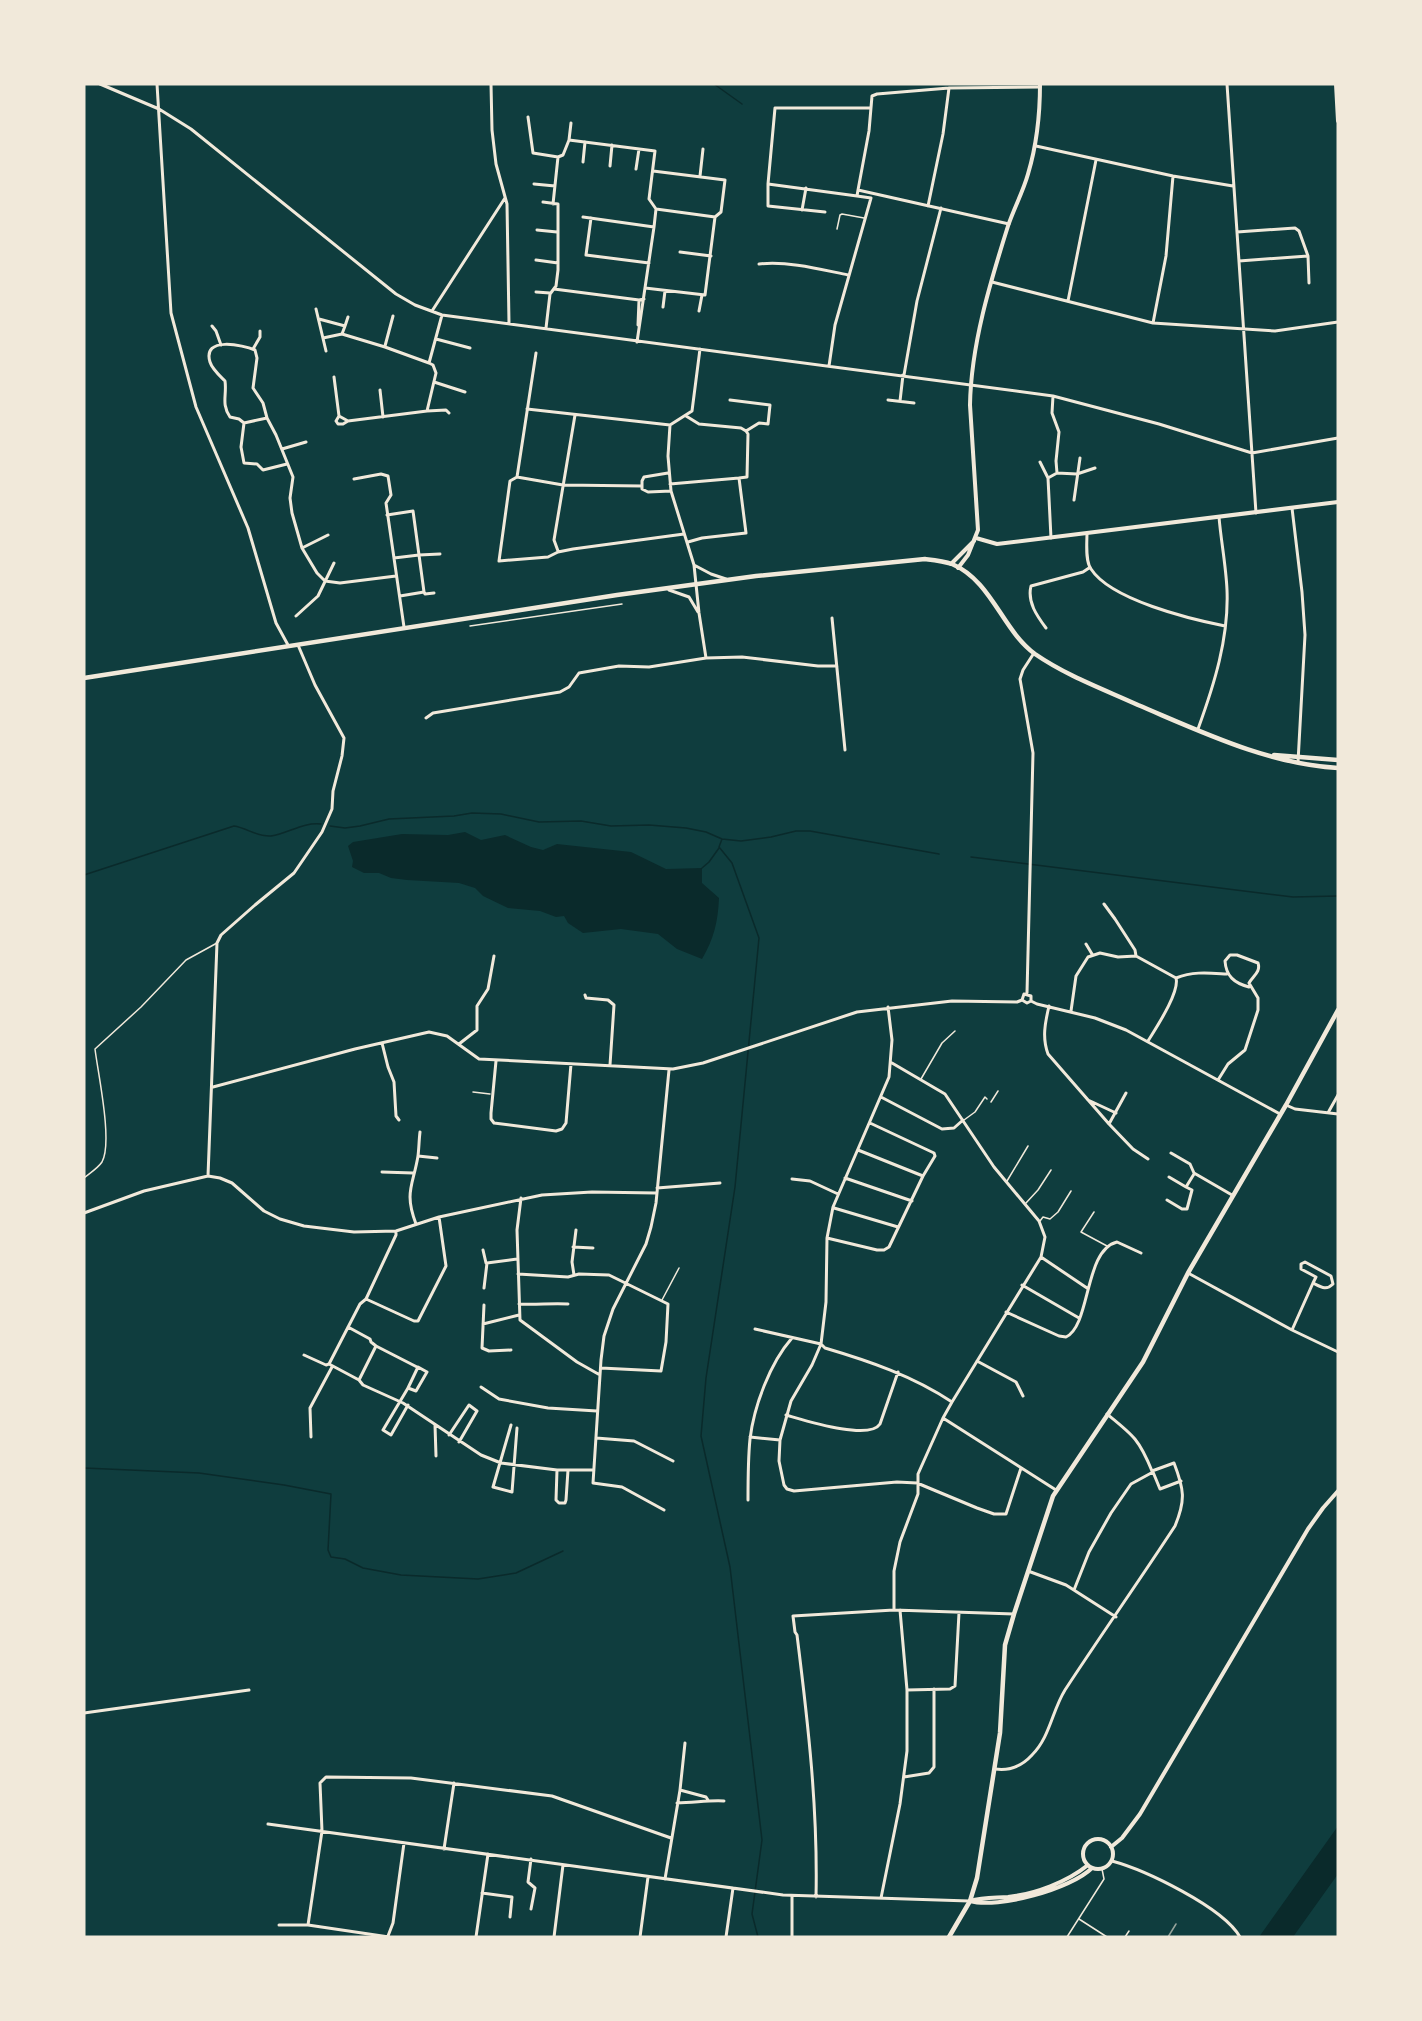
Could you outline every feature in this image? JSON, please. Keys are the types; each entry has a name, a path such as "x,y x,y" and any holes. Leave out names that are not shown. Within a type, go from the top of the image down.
{"main road":[{"path":"84,678 728,579 915,559 951,564 958,568 979,584 1020,639 1034,653 1066,673 1198,730 1262,754 1338,768"},
{"path":"1298,760 1338,760"},
{"path":"949,1937 970,1901 977,1878 1000,1733 1005,1645 1056,1490 1143,1362 1188,1273 1286,1105 1338,1010"}],"street":[{"path":"100,84 159,109 190,129 396,294 415,305 442,315 1053,396 1159,424 1252,453 1338,438"},
{"path":"157,84 171,313 196,407 248,528 276,623 289,647"},
{"path":"490,84 493,141 507,204 509,324"},
{"path":"1227,84 1256,513"},
{"path":"1336,84 1338,121"},
{"path":"857,196 872,96 949,88 1040,85 1036,146 992,282 970,384 979,522 976,538 968,555 958,568"},
{"path":"928,206 943,134 949,88"},
{"path":"825,212 768,206 775,108 871,108"},
{"path":"528,117 533,153 558,157 562,155 569,140 571,123"},
{"path":"569,140 655,151 649,199 656,209 637,342"},
{"path":"584,162 585,142"},
{"path":"610,166 612,145"},
{"path":"1036,146 1173,176 1233,186"},
{"path":"636,170 639,149"},
{"path":"700,176 703,149"},
{"path":"553,204 558,157"},
{"path":"1068,301 1096,160"},
{"path":"645,288 705,295 715,217 721,212 725,180 653,171"},
{"path":"1153,323 1166,256 1173,176"},
{"path":"534,184 555,186"},
{"path":"768,184 871,198"},
{"path":"802,210 806,188"},
{"path":"858,190 1009,224"},
{"path":"829,366 835,325 871,193"},
{"path":"432,311 505,198"},
{"path":"543,202 558,204 556,286 550,293 546,328"},
{"path":"900,402 917,301 941,208"},
{"path":"656,209 715,217"},
{"path":"583,218 654,226"},
{"path":"591,218 586,255 649,263"},
{"path":"1237,232 1295,228 1299,231 1308,256 1309,283"},
{"path":"537,230 557,232"},
{"path":"680,252 711,256"},
{"path":"1239,261 1308,256"},
{"path":"536,260 558,262"},
{"path":"759,264 805,266 848,275"},
{"path":"992,282 1153,323 1275,331 1338,322"},
{"path":"553,289 642,299"},
{"path":"663,307 665,290"},
{"path":"537,292 550,293"},
{"path":"699,311 702,294"},
{"path":"316,309 326,351"},
{"path":"429,363 442,315"},
{"path":"385,347 393,316"},
{"path":"342,334 348,317"},
{"path":"319,319 345,326"},
{"path":"212,326 221,345"},
{"path":"253,349 260,337 260,331"},
{"path":"323,339 342,334 433,365 436,373 427,411"},
{"path":"436,339 470,348"},
{"path":"244,423 227,414 224,397 225,381 210,364 210,352 221,345 238,345 253,349"},
{"path":"253,349 257,358 253,388 263,403 267,418 293,477 290,498 302,548 316,573 325,581 340,583 396,576"},
{"path":"527,409 670,425 692,411 700,350"},
{"path":"517,477 536,353"},
{"path":"334,377 338,424 427,411 446,410 449,413"},
{"path":"434,382 465,392"},
{"path":"380,390 383,417"},
{"path":"1053,396 1052,413 1059,432 1057,473"},
{"path":"730,400 770,405 768,424 759,423 746,431"},
{"path":"888,400 914,403"},
{"path":"558,552 554,540 575,415"},
{"path":"339,416 348,421"},
{"path":"686,416 699,424 741,428 746,431"},
{"path":"244,423 267,418"},
{"path":"244,423 241,447 244,463 257,464 263,470 287,464"},
{"path":"670,425 668,473 671,491 694,565 706,658"},
{"path":"670,484 747,477 746,431"},
{"path":"282,449 306,442"},
{"path":"1074,500 1080,458"},
{"path":"1040,462 1048,478 1052,538"},
{"path":"1048,478 1057,473 1077,474 1095,468"},
{"path":"668,473 644,477 642,489 648,492 671,491"},
{"path":"354,478 381,474 388,476 391,495 386,503 387,515 404,629"},
{"path":"642,486 563,485 517,477 510,481 500,561 548,557 558,552 684,534"},
{"path":"687,543 702,538 746,533 739,478"},
{"path":"976,538 997,544 1338,502"},
{"path":"1292,507 1305,635 1298,760"},
{"path":"387,515 413,512 424,592"},
{"path":"1198,730 1214,684 1225,626 1227,590 1219,517"},
{"path":"1087,533 1089,568 1116,591 1193,620 1225,626"},
{"path":"302,548 328,535"},
{"path":"951,564 976,538"},
{"path":"394,558 440,554"},
{"path":"296,616 318,596 334,563"},
{"path":"694,565 711,574 728,579"},
{"path":"1046,628 1036,615 1030,592 1031,586 1083,572 1089,568"},
{"path":"665,589 689,597 699,613"},
{"path":"400,596 424,592 425,594 434,593"},
{"path":"832,618 845,750"},
{"path":"208,1176 217,943 221,935 294,873 317,840 332,809 333,790 342,756 344,738 315,685 298,645"},
{"path":"213,1088 429,1032 447,1036 479,1059 669,1070 699,1065 851,1013 952,1000 1017,1002 1022,1000 1027,993 1033,753 1020,680 1023,670 1034,653"},
{"path":"426,718 433,713 565,691 575,677 584,671 632,665 649,667 706,658 742,657 837,666"},
{"path":"1104,904 1135,950 1136,956"},
{"path":"1086,944 1092,954"},
{"path":"1071,1011 1076,976 1084,960 1092,954 1100,953 1118,957 1136,956 1176,978"},
{"path":"1227,974 1225,960 1230,955 1237,955 1258,963 1258,972 1248,983 1249,987"},
{"path":"459,1044 477,1030 477,1006 488,989 494,956"},
{"path":"1176,978 1188,973 1227,974 1236,982 1255,991 1258,1004 1247,1045 1239,1056 1228,1064 1218,1080"},
{"path":"1148,1041 1177,986 1176,978"},
{"path":"1027,993 1031,996 1031,1001"},
{"path":"585,994 586,998 608,1000 614,1005 610,1065"},
{"path":"1022,1000 1026,1003 1031,1001 1099,1019 1148,1041 1280,1114"},
{"path":"1048,1006 1044,1036 1048,1054 1086,1100 1133,1149 1148,1159"},
{"path":"888,1007 892,1041 889,1077 833,1208 827,1238 826,1302 821,1344 786,1415 780,1440 781,1474 784,1485 790,1491 897,1482 917,1483 1000,1515 1006,1514 1021,1468"},
{"path":"382,1043 394,1082 396,1116 399,1120"},
{"path":"496,1061 491,1119 494,1124 556,1131 562,1129 566,1123 571,1064"},
{"path":"891,1063 945,1094 1006,1183 1039,1221 1045,1237 1041,1257 952,1402 918,1474 918,1494 900,1542 894,1571 894,1610"},
{"path":"664,1510 622,1487 593,1483 604,1336 614,1309 646,1244 651,1227 669,1070"},
{"path":"1109,1124 1126,1093"},
{"path":"1329,1111 1338,1095"},
{"path":"881,1097 942,1129 954,1128 963,1120"},
{"path":"1086,1100 1116,1113"},
{"path":"1286,1105 1295,1109 1338,1113"},
{"path":"827,1238 884,1250 889,1247 935,1156 934,1152 870,1123"},
{"path":"416,1224 411,1210 410,1187 418,1156 420,1132"},
{"path":"858,1150 923,1176"},
{"path":"1172,1154 1190,1164 1194,1173 1232,1195"},
{"path":"418,1156 437,1158"},
{"path":"382,1172 413,1173"},
{"path":"1186,1187 1194,1173"},
{"path":"84,1213 144,1191 208,1176 232,1183 264,1211 288,1221 332,1231 396,1231 439,1217 521,1198 592,1192 656,1193"},
{"path":"1167,1200 1182,1209 1187,1209 1192,1190 1169,1177"},
{"path":"845,1178 912,1201"},
{"path":"792,1179 810,1181 838,1194"},
{"path":"657,1188 720,1183"},
{"path":"521,1198 517,1230 520,1320 600,1375"},
{"path":"833,1208 898,1227"},
{"path":"366,1299 418,1321 446,1266 439,1217"},
{"path":"574,1275 572,1262 576,1230"},
{"path":"311,1437 310,1408 348,1327 360,1304 366,1299 396,1231"},
{"path":"1006,1312 1059,1336 1065,1337 1072,1334 1098,1261 1107,1246 1117,1242 1141,1253"},
{"path":"573,1247 593,1248"},
{"path":"483,1250 487,1263 484,1288"},
{"path":"1041,1257 1087,1289"},
{"path":"487,1263 493,1264 518,1258"},
{"path":"1292,1330 1313,1283 1316,1277 1301,1269 1301,1264 1305,1262 1331,1276 1333,1280 1333,1284 1324,1289 1313,1283"},
{"path":"1188,1273 1292,1330 1338,1352"},
{"path":"518,1274 609,1275 669,1304 661,1371 601,1368"},
{"path":"1022,1286 1079,1318"},
{"path":"519,1304 543,1306 552,1303 568,1304"},
{"path":"484,1305 482,1348 489,1352 511,1350"},
{"path":"483,1324 519,1315"},
{"path":"348,1327 370,1339 376,1346 427,1372 416,1391 408,1388"},
{"path":"755,1329 821,1344 825,1348 898,1372 952,1402"},
{"path":"748,1500 750,1437 764,1385 792,1338"},
{"path":"359,1380 376,1346"},
{"path":"304,1355 399,1401 459,1442 501,1463 557,1470 594,1470"},
{"path":"976,1360 1016,1382 1023,1396"},
{"path":"408,1406 391,1434 383,1430 418,1367"},
{"path":"786,1415 855,1430 873,1430 880,1424 898,1372"},
{"path":"481,1387 501,1399 548,1408 597,1411"},
{"path":"449,1435 469,1405 477,1411 459,1442"},
{"path":"1107,1414 1137,1439 1143,1447 1160,1489 1181,1481"},
{"path":"943,1418 1056,1490"},
{"path":"435,1425 436,1456"},
{"path":"511,1425 493,1487 512,1492 517,1428"},
{"path":"750,1437 780,1440"},
{"path":"596,1438 634,1441 673,1461"},
{"path":"995,1769 1009,1770 1034,1753 1050,1726 1064,1693 1175,1526 1182,1506 1183,1494 1174,1463 1131,1484 1089,1552 1074,1590"},
{"path":"557,1470 556,1500 559,1503 565,1503 566,1500 567,1470"},
{"path":"1111,1847 1122,1838 1140,1814 1308,1529 1338,1491"},
{"path":"1028,1571 1074,1590 1116,1617"},
{"path":"816,1898 817,1849 814,1785 793,1617 894,1610 1014,1614"},
{"path":"881,1898 907,1750 907,1690 900,1610"},
{"path":"907,1690 950,1689 955,1686 959,1612"},
{"path":"904,1777 929,1773 934,1767 934,1689"},
{"path":"84,1713 249,1690"},
{"path":"665,1879 680,1790 685,1743"},
{"path":"308,1925 322,1831 322,1779 326,1777 411,1778 552,1797 671,1838"},
{"path":"444,1849 454,1783"},
{"path":"680,1790 706,1797 708,1800"},
{"path":"677,1803 724,1801"},
{"path":"268,1824 816,1898 970,1901 981,1904 1039,1894 1064,1885 1092,1868 1102,1869 1112,1861 1111,1847 1101,1840 1088,1844 1084,1856 1092,1868"},
{"path":"279,1925 308,1925 389,1937 404,1844"},
{"path":"476,1937 488,1854"},
{"path":"531,1859 528,1882 535,1888 531,1909"},
{"path":"1112,1861 1132,1867 1188,1896 1218,1915 1240,1937"},
{"path":"970,1901 1024,1894 1061,1881 1088,1864"},
{"path":"554,1937 563,1865"},
{"path":"640,1937 648,1877"},
{"path":"726,1937 733,1888"},
{"path":"482,1893 512,1897 510,1917"},
{"path":"792,1896 792,1937"}],"lane":[{"path":"837,229 842,214 865,218"},
{"path":"471,626 622,604"},
{"path":"84,1178 101,1164 106,1151 105,1127 94,1050 141,1007 186,960 217,943"},
{"path":"921,1079 942,1043 955,1031"},
{"path":"992,1102 998,1091"},
{"path":"473,1092 492,1094"},
{"path":"963,1120 975,1112 985,1096 987,1098"},
{"path":"1006,1183 1028,1146"},
{"path":"1024,1205 1038,1190 1051,1170"},
{"path":"1039,1221 1044,1217 1050,1219 1058,1212 1071,1191"},
{"path":"1094,1212 1081,1232 1107,1246"},
{"path":"661,1300 679,1268"},
{"path":"1067,1937 1104,1879 1102,1869"},
{"path":"1079,1918 1107,1937"},
{"path":"1125,1937 1129,1930"}],"water":[{"path":"465,832 481,840 505,835 543,850 557,844 631,852 666,869 702,868 702,883 719,898 715,930 710,944 702,959 677,949 658,934 621,929 583,933 568,923 564,916 556,917 540,911 508,908 483,896 475,888 459,883 391,878 379,873 364,873 352,867 353,861 348,846 353,842 402,834 448,835"},
{"path":"1338,1826 1338,1874 1293,1937 1259,1937"}],"waterway":[{"path":"714,84 742,104"},
{"path":"330,826 345,828 389,819 472,813 501,814 539,822 581,821 611,826 649,825 686,828 706,832 722,839 741,841 796,831 810,831 939,854"},
{"path":"84,875 234,826 271,836 308,825 321,824"},
{"path":"722,839 719,847 732,863 759,938 735,1187 706,1378 701,1436 730,1567 762,1840 752,1914 758,1937"},
{"path":"702,868 719,848"},
{"path":"971,857 1293,897 1338,896"},
{"path":"84,1468 199,1473 331,1494 328,1550 331,1557 345,1559 363,1568 401,1575 478,1579 516,1573 563,1551"}],"railway":[{"path":"1168,1937 1176,1924"}]}
